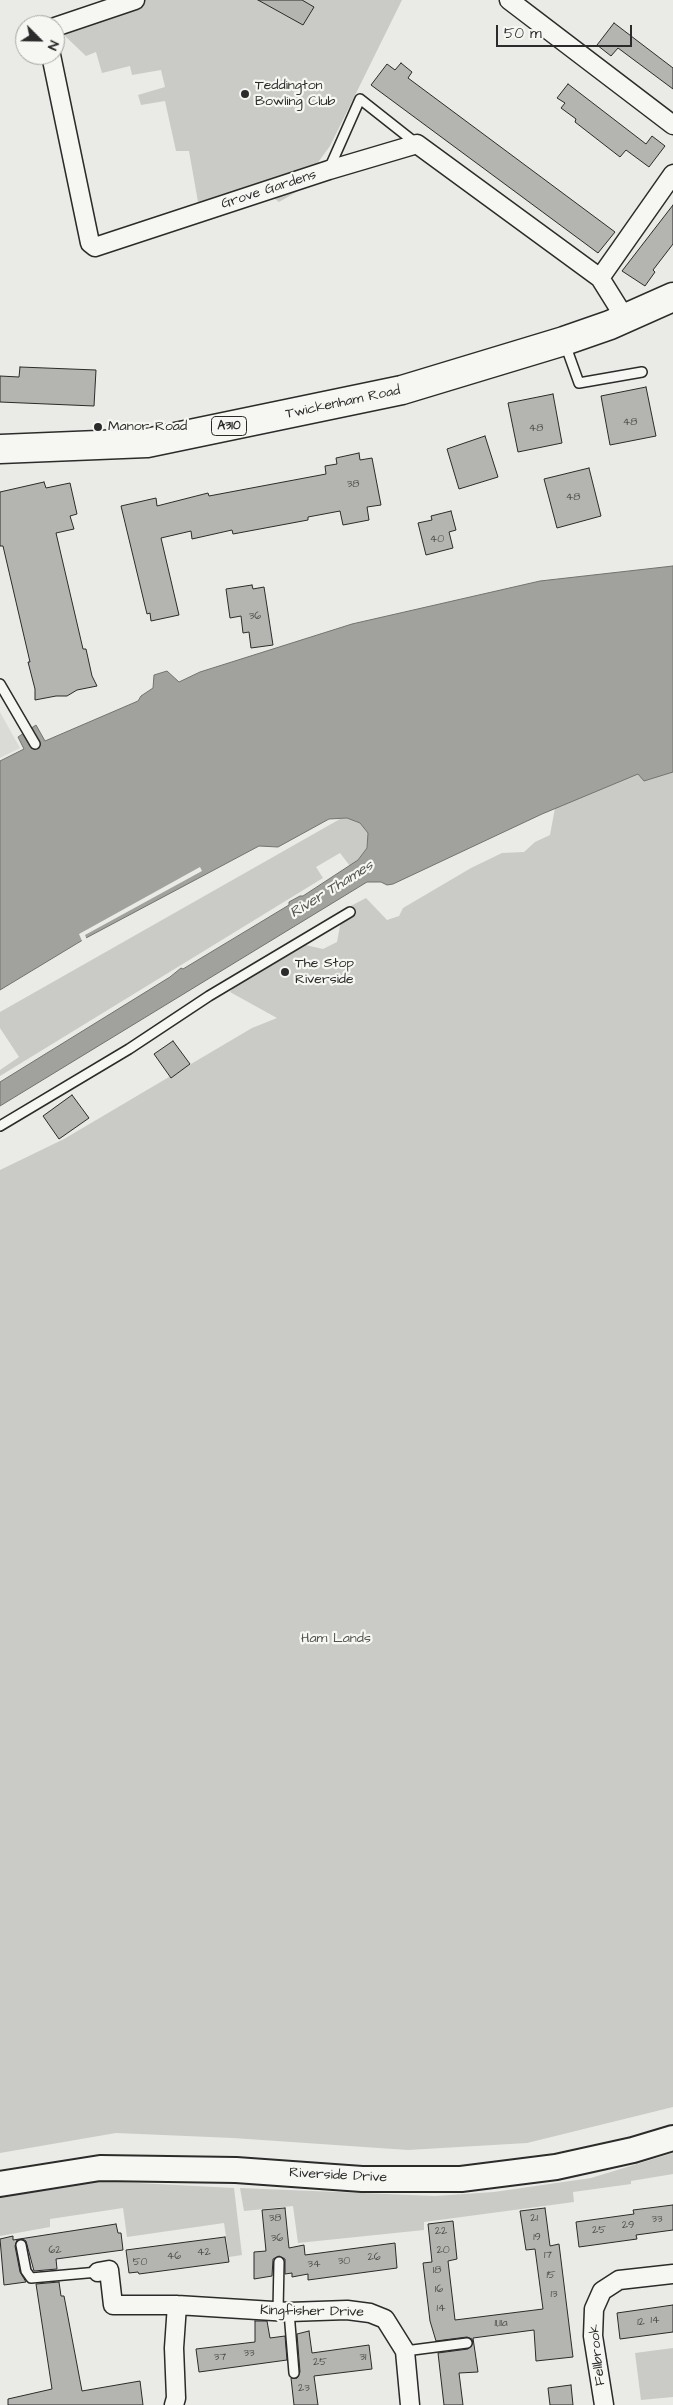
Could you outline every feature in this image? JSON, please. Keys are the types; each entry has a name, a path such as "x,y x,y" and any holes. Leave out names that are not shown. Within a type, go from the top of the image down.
{"main road":[{"name":"Twickenham Road","path":"0,449 147,443 402,390 564,341 625,318 673,297"}],"street":[{"path":"65,24 135,0"},
{"path":"509,0 673,125"},
{"name":"Grove Gardens","path":"53,65 90,243 95,247 329,170 417,144"},
{"path":"417,144 600,278 625,318"},
{"path":"600,278 673,174"},
{"name":"Riverside Drive","path":"0,2184 100,2168 236,2170 362,2179 461,2178 556,2167 633,2150 673,2138"},
{"name":"Kingfisher Drive","path":"98,2272 109,2270 113,2304 177,2305 284,2311 347,2310 370,2313 385,2319 406,2352 410,2405"},
{"name":"Fellbrook","path":"604,2405 593,2336 594,2309 602,2291 619,2280 673,2274"},
{"path":"174,2405 176,2398 174,2348 177,2305"}],"lane":[{"path":"329,170 360,99 417,144"},
{"path":"564,341 579,383 642,372"},
{"path":"0,684 35,744"},
{"path":"0,1126 129,1049 209,996 350,912"},
{"path":"21,2245 26,2271 31,2278 98,2272"},
{"path":"279,2262 284,2311 294,2373"},
{"path":"406,2352 467,2343"}],"shaded area":[{"path":"0,712 20,748 0,758"}],"green space":[{"path":"122,0 402,0 330,146 314,168 304,172 298,191 279,202 271,196 212,206 198,202 189,151 176,151 165,101 141,105 138,95 165,87 161,70 132,75 130,66 102,73 96,52 86,56 65,36 74,14"},
{"name":"Ham Lands","path":"673,772 673,2107 527,2143 408,2150 233,2138 116,2133 0,2153 0,1170 64,1139 252,1028 277,1018 230,992 248,966 276,962 301,944 323,949 337,942 343,910 366,898 387,920 399,916 403,908 471,868 502,853 524,852 535,842 550,835 555,808 638,774 644,781"},
{"path":"347,818 360,823 368,833 367,848 358,860 350,866 340,853 316,867 323,878 0,1076 0,1070 19,1057 0,1028 0,1012 340,819"},
{"path":"673,2153 673,2174 631,2181 631,2184 573,2192 574,2202 424,2222 424,2230 298,2243 293,2206 244,2211 240,2188 435,2196 494,2192 591,2178"},
{"path":"99,2181 234,2188 242,2255 229,2257 224,2223 127,2237 123,2208 50,2219 50,2227 0,2236 0,2197 39,2186"},
{"path":"673,2348 673,2397 641,2400 635,2353"}],"water":[{"name":"River Thames","path":"673,566 673,772 644,781 638,774 542,814 393,884 367,882 0,1106 0,1082 170,977 181,968 183,969 289,905 289,902 303,896 358,860 367,848 368,833 360,823 347,818 329,819 278,847 259,846 86,938 0,990 0,761 24,749 18,737 36,725 45,741 138,701 141,696 153,688 154,675 167,671 179,682 200,672 352,624 540,581"}],"pier":[{"path":"200,867 202,871 85,935 87,940 84,943 82,941 79,934"}],"building":[{"path":"258,0 302,0 314,7 303,25"},
{"path":"614,23 673,68 673,89 618,48 611,56 597,45"},
{"path":"401,63 412,72 408,78 615,232 598,253 371,85 387,64 395,70"},
{"path":"568,84 646,144 652,136 665,146 649,167 626,150 620,157 575,122 576,119 561,108 565,103 557,98"},
{"path":"673,205 673,244 653,270 655,272 645,286 622,271"},
{"path":"20,367 96,370 94,406 0,402 0,376 19,377"},
{"path":"646,387 656,436 610,445 601,396"},
{"path":"553,394 562,443 518,452 508,403"},
{"path":"485,436 498,477 459,489 447,449"},
{"path":"359,453 360,460 372,458 381,505 367,507 369,520 343,525 340,511 308,517 308,520 233,534 232,530 192,539 191,531 161,538 179,615 151,621 150,613 147,614 121,506 156,498 157,506 208,493 209,496 326,474 325,466 337,464 336,458"},
{"path":"589,468 601,516 557,528 544,479"},
{"path":"44,482 46,488 70,483 77,514 70,516 74,529 56,533 83,649 86,649 92,676 97,686 77,690 67,696 35,700 35,689 28,662 30,662 3,546 0,546 0,492"},
{"path":"451,511 456,530 449,532 453,548 426,555 418,523 432,520 431,516"},
{"path":"252,585 253,589 264,587 273,645 251,648 249,632 243,633 241,616 230,618 226,589"},
{"path":"173,1041 190,1064 171,1078 154,1054"},
{"path":"72,1095 89,1118 59,1139 43,1116"},
{"path":"673,2205 673,2230 636,2235 637,2239 579,2247 576,2222 634,2214 633,2210"},
{"path":"285,2208 289,2248 304,2245 305,2255 395,2243 397,2268 308,2280 308,2274 292,2277 292,2273 285,2274 285,2259 279,2256 273,2259 272,2276 254,2279 254,2252 266,2251 262,2210"},
{"path":"545,2208 550,2246 559,2244 573,2357 536,2361 534,2330 473,2338 478,2372 459,2373 463,2405 444,2405 438,2353 468,2349 473,2343 472,2339 467,2337 436,2341 430,2321 423,2263 432,2262 428,2224 453,2221 457,2259 448,2261 455,2320 543,2309 535,2249 526,2250 520,2211"},
{"path":"116,2224 118,2233 121,2233 123,2250 56,2259 57,2269 34,2271 26,2241 23,2239 17,2240 15,2246 20,2272 26,2282 4,2285 0,2239 13,2236 13,2240"},
{"path":"225,2237 229,2262 139,2274 138,2272 129,2273 126,2250"},
{"path":"59,2282 61,2296 64,2296 82,2391 140,2381 143,2405 8,2405 8,2399 52,2389 36,2284"},
{"path":"673,2305 673,2332 620,2339 617,2313"},
{"path":"255,2321 267,2321 270,2338 285,2336 287,2360 199,2372 196,2349 255,2342"},
{"path":"309,2331 312,2353 369,2345 372,2369 314,2376 318,2405 294,2405 291,2378 297,2378 300,2372 297,2334"},
{"path":"571,2385 573,2405 550,2405 548,2388"}],"place":[{"name":"Teddington Bowling Club","path":"245,94"},
{"name":"Manor Road","path":"98,427"},
{"name":"The Stop Riverside","path":"285,972"}]}
